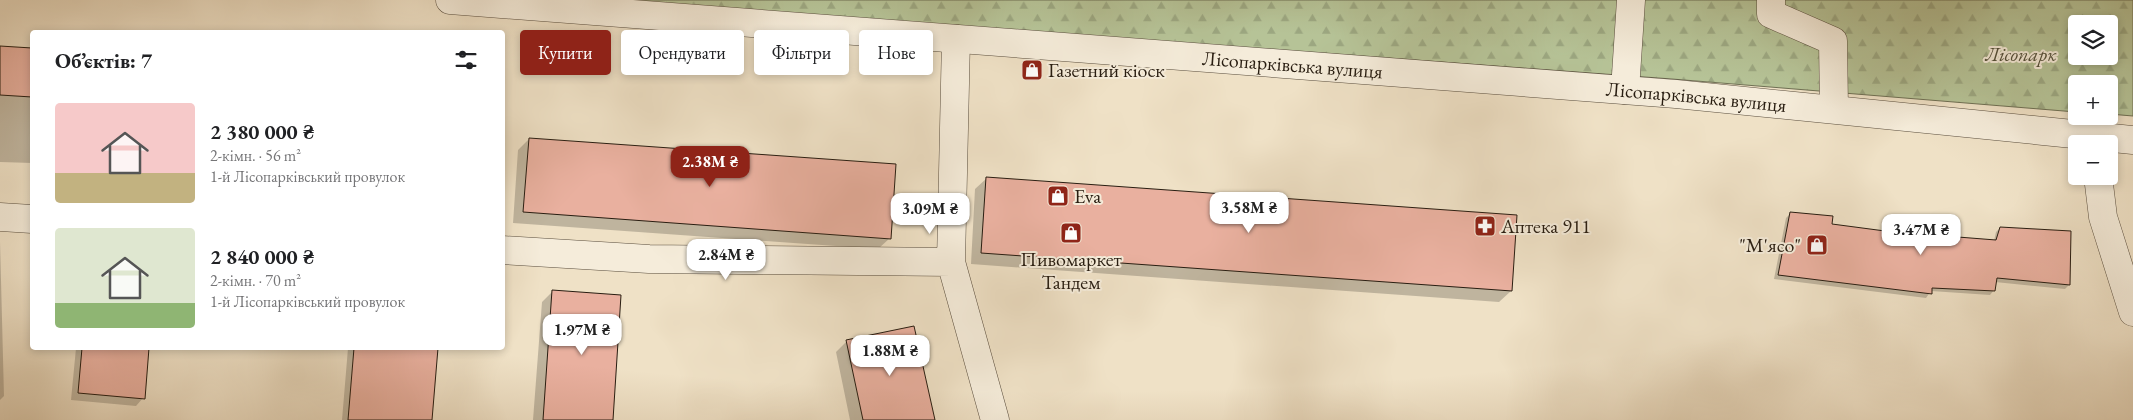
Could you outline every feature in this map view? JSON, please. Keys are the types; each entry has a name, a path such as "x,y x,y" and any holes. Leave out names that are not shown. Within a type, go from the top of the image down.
{"street":[{"name":"Лісопарківська вулиця","path":"450,0 1624,90 1834,108 2068,136"},
{"path":"1624,90 1631,0"},
{"path":"1771,0 1771,14 1833,41 1834,108"},
{"path":"956,39 951,262 995,420"},
{"name":"Лісопарківська вулиця","path":"2118,140 2133,140"},
{"path":"2099,185 2103,217 2133,312"},
{"path":"0,217 30,219"},
{"path":"505,250 649,259 951,262"}],"green space":[{"name":"Лісопарк","path":"600,0 2133,0 2133,116 2118,115 2118,75 2068,75 2068,111 1672,79"}],"building":[{"path":"0,46 30,48 30,97 0,95"},
{"path":"529,138 896,164 891,239 523,212"},
{"path":"986,177 1517,215 1512,291 981,253"},
{"path":"1790,212 1833,216 1832,224 1885,231 1889,219 1946,225 1945,236 1996,240 2000,227 2071,231 2070,285 1997,278 1995,291 1932,288 1932,294 1778,275"},
{"path":"552,290 621,295 613,420 543,420"},
{"path":"914,326 935,420 863,420 846,340"},
{"path":"82,350 149,350 145,399 78,393"},
{"path":"354,350 438,350 432,420 348,420"}],"place":[{"name":"Газетний кіоск","path":"1032,70"},
{"name":"Eva","path":"1058,196"},
{"name":"Аптека 911","path":"1485,226"},
{"name":"Пивомаркет Тандем","path":"1071,233"},
{"name":"\"М'ясо\"","path":"1817,245"}]}
